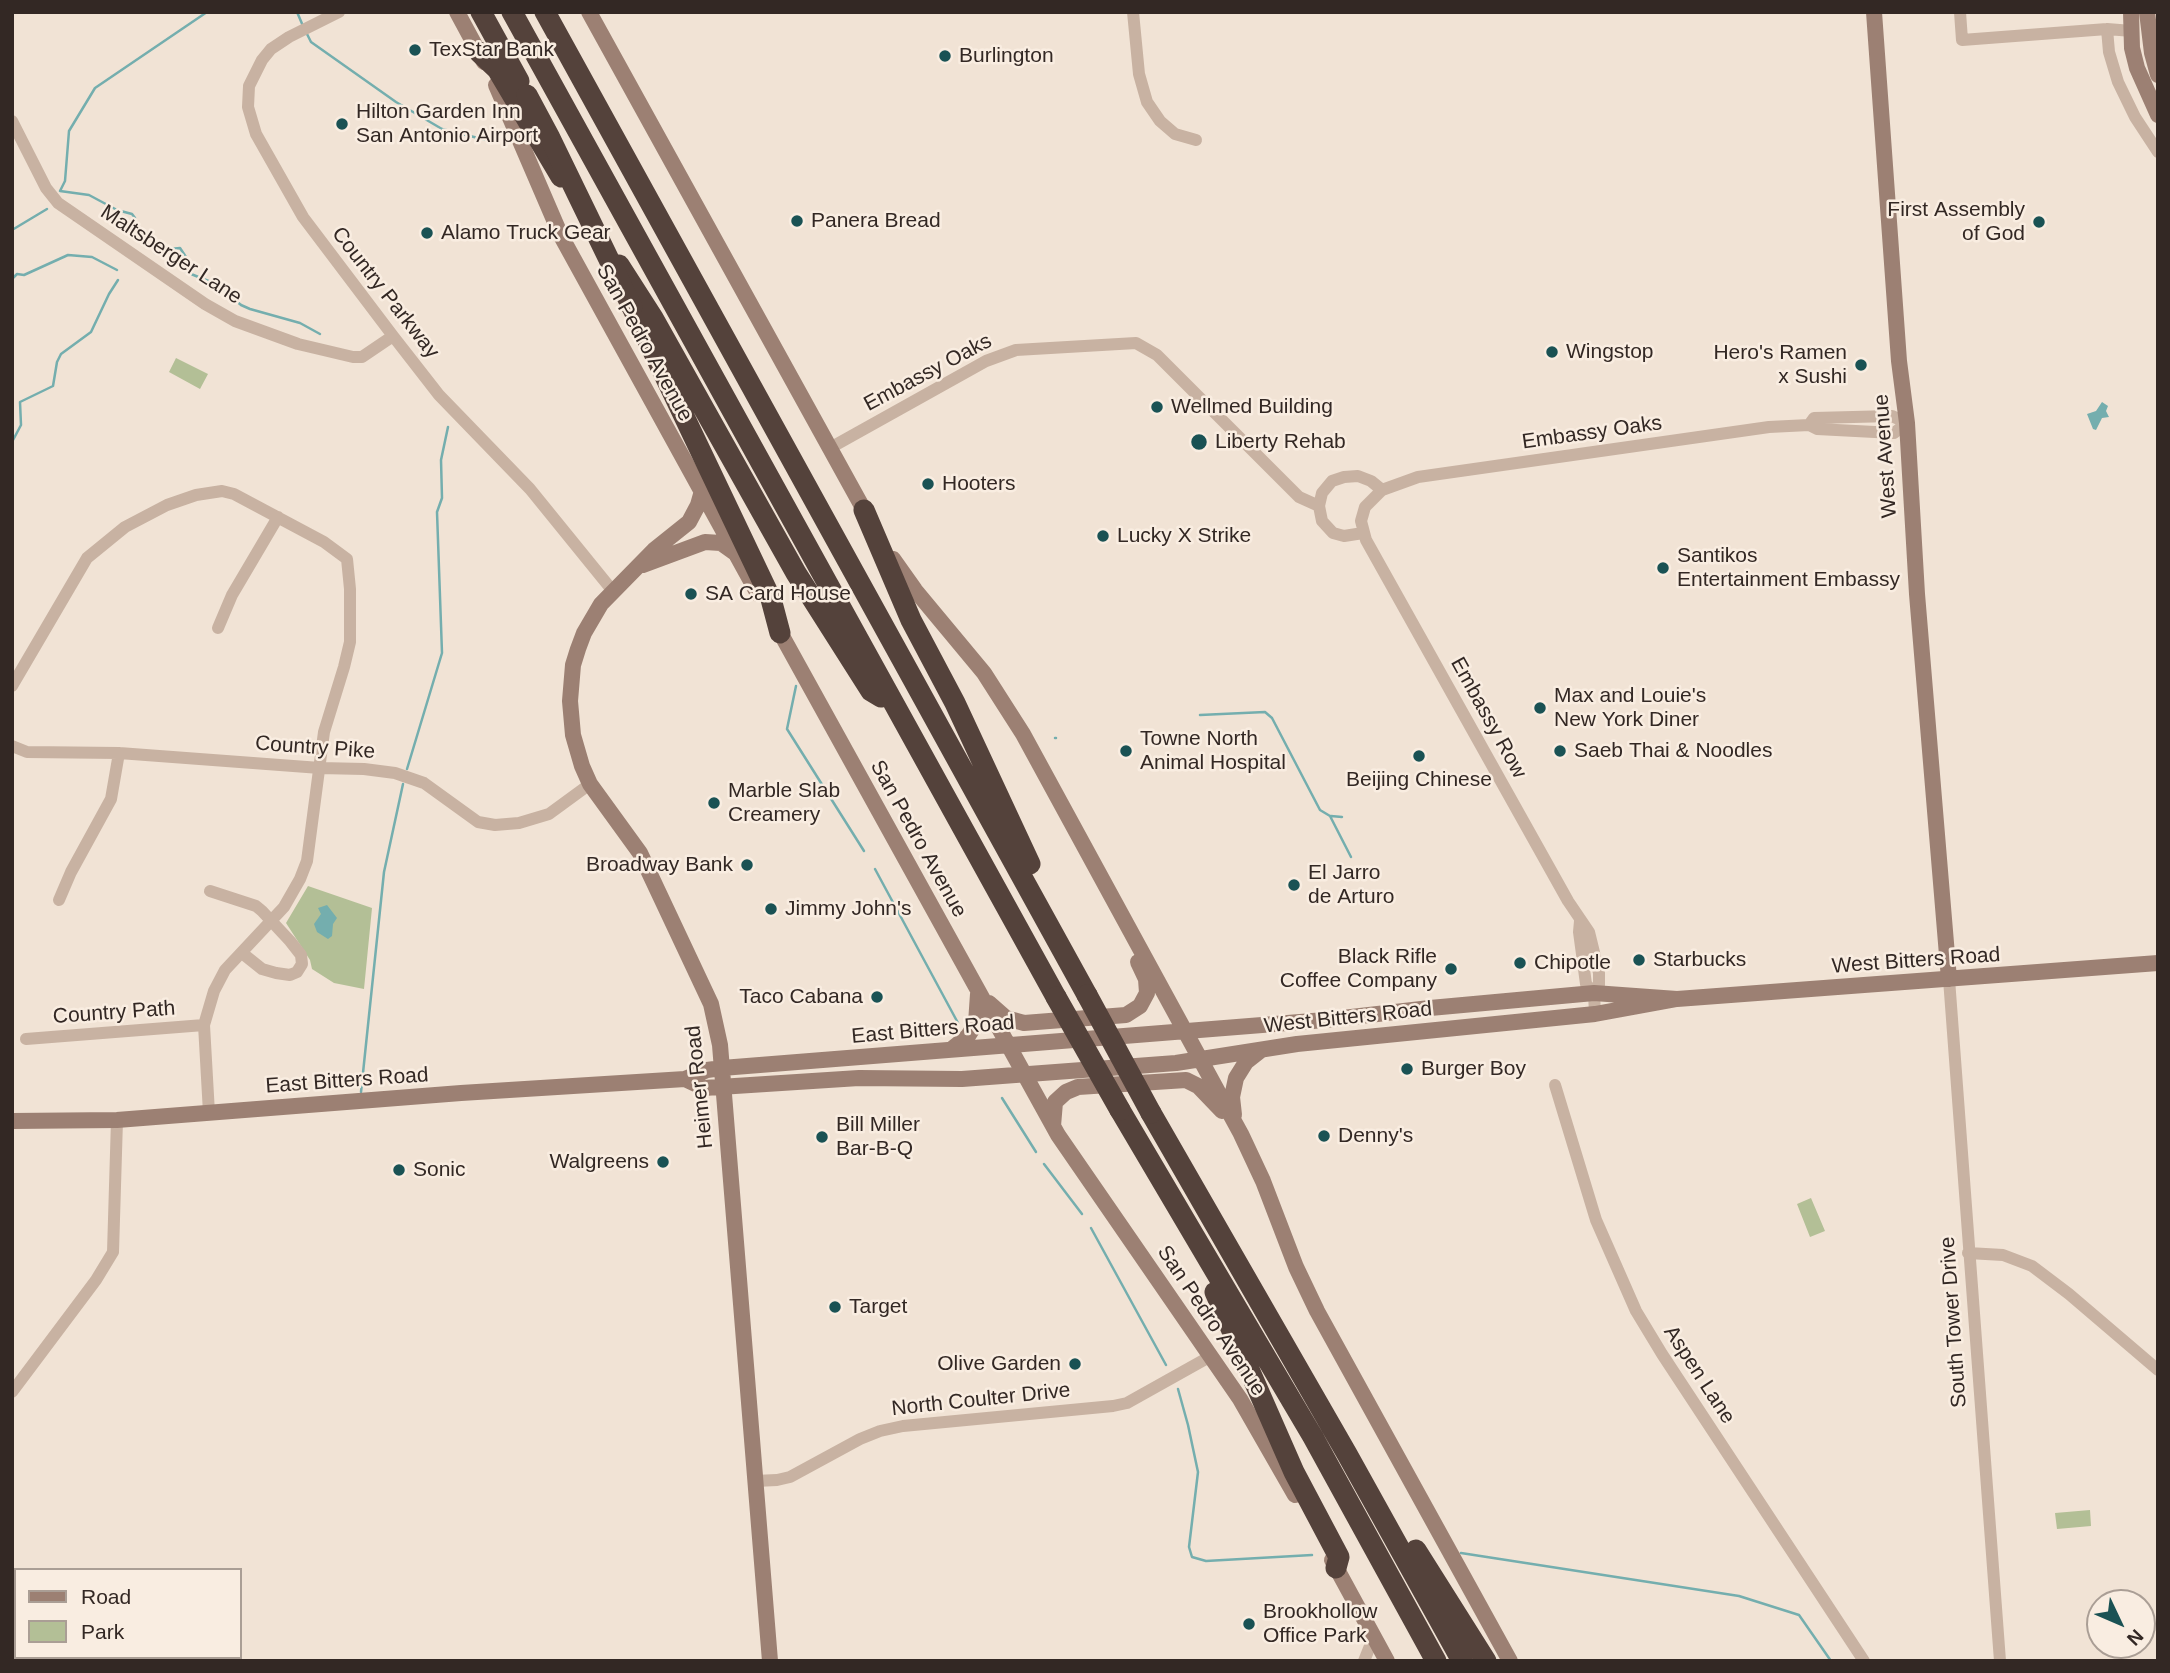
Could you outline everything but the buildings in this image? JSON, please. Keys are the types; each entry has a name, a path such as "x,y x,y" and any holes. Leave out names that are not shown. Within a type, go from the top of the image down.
{"highway":[{"path":"481,12 550,138 632,307 771,599 780,633"},
{"path":"512,12 1056,997 1318,1448 1436,1661"},
{"path":"545,12 1151,1112 1462,1661"},
{"path":"479,52 497,69 544,151 641,298 804,587 871,691 895,706"},
{"path":"864,510 911,620 955,703 1037,878 1069,964"},
{"path":"1195,1237 1222,1310 1286,1453 1339,1557 1336,1568"},
{"path":"1373,1500 1406,1534 1486,1661"}],"main road":[{"name":"San Pedro Avenue","path":"457,12 502,96 561,236 1007,1045 1054,1128 1249,1413 1387,1661"},
{"path":"589,12 864,510 903,575 973,658 1001,698 1201,1058 1263,1181 1308,1294 1510,1661"},
{"name":"West Avenue","path":"1874,12 1899,350 1907,423 1916,581 1949,979"},
{"path":"2131,12 2132,48 2137,68 2158,115"},
{"path":"2147,12 2152,53 2158,75"},
{"name":"Heimer Road","path":"702,491 689,522 654,550 612,590 584,633 570,685 573,735 582,766 590,784 639,853 700,977 711,1004 720,1045 770,1661"},
{"name":"Heimer Road","path":"640,566 705,542 721,542 737,555"},
{"path":"978,992 1004,1016 1022,1023 1129,1014 1140,1006 1147,990 1145,977 1134,956 1135,938"},
{"name":"West Bitters Road","path":"1024,1074 1176,1063 1268,1048 1595,1014 1677,999 2158,963"},
{"path":"953,1048 968,1036 976,1023 978,992"},
{"name":"West Bitters Road","path":"1186,1032 1594,993 1677,999"},
{"name":"East Bitters Road","path":"12,1121 117,1120 461,1093 685,1079 707,1070 722,1068 1186,1032"},
{"path":"1241,1134 1232,1106 1235,1082 1250,1058 1268,1048"},
{"name":"East Bitters Road","path":"685,1079 704,1088 871,1078 962,1079 1024,1074"},
{"path":"1054,1128 1055,1102 1063,1093 1074,1088 1179,1080 1198,1086 1241,1134"}],"street":[{"name":"Country Parkway","path":"339,12 271,49 255,72 249,97 251,121 303,217 393,336 439,395 530,489 612,590"},
{"path":"1133,12 1139,74 1147,102 1160,121 1175,134 1196,140"},
{"path":"1960,12 1962,40 2107,29 2132,31"},
{"path":"2107,29 2109,52 2118,82 2135,117 2158,152"},
{"name":"Maltsberger Lane","path":"12,121 46,188 58,203 205,304 235,321 298,344 353,357 362,357 393,336"},
{"name":"Embassy Oaks","path":"830,448 986,361 1016,350 1136,342 1157,355 1299,497 1319,506 1322,522 1333,533 1344,536 1363,533"},
{"name":"Embassy Oaks","path":"1382,490 1418,477 1769,427 1809,425 1817,429 1894,433 1907,423"},
{"path":"1319,506 1322,493 1332,481 1358,476 1371,481 1382,490 1365,507 1361,521 1363,533"},
{"path":"12,686 87,558 125,527 177,502 196,495 222,491 234,494 324,542 347,559 351,624 349,642 324,732 307,861 293,893 272,921 219,979 209,1003 204,1025 209,1113"},
{"path":"218,628 232,595 278,517"},
{"name":"Embassy Row","path":"1363,533 1580,921 1589,932 1599,981 1594,993 1595,1014"},
{"name":"Country Pike","path":"12,746 27,752 119,753 395,773 424,783 472,819 495,825 519,823 549,814 590,784"},
{"path":"59,900 71,872 111,799 119,753"},
{"path":"210,891 256,906 272,921 300,956 302,964 297,972 290,975 262,969 242,953"},
{"name":"South Tower Drive","path":"1949,979 2000,1661"},
{"name":"Country Path","path":"26,1039 204,1025"},
{"name":"Aspen Lane","path":"1555,1085 1596,1220 1636,1311 1864,1661"},
{"path":"12,1392 96,1280 113,1252 117,1120"},
{"path":"1968,1253 2003,1255 2032,1266 2158,1370"},
{"name":"North Coulter Drive","path":"755,1481 790,1477 860,1439 902,1426 1127,1403 1211,1356"},
{"path":"1364,1661 1370,1646 1371,1631"}],"green space":[{"path":"176,358 208,374 200,389 169,372"},
{"path":"308,886 372,908 364,989 334,983 312,969 310,960 286,923"},
{"path":"1811,1198 1825,1231 1810,1237 1797,1204"},
{"path":"2090,1510 2091,1526 2057,1529 2055,1513"}],"water":[{"path":"2102,402 2108,406 2106,411 2109,417 2102,418 2096,430 2093,429 2087,414 2096,411"},
{"path":"327,905 337,918 333,924 332,936 328,939 317,932 314,924 321,914 318,908"}],"waterway":[{"path":"207,12 95,88 69,131 65,181 60,191 89,195 117,210 132,214 135,218 133,230 150,236 155,241 155,253 180,248 188,260 186,272 216,284 241,305 300,323 320,334"},
{"path":"297,12 303,26"},
{"path":"306,32 311,42 396,102 442,129 486,140"},
{"path":"12,230 47,209"},
{"path":"12,279 17,274 24,275 68,255 92,257 117,270"},
{"path":"12,442 21,425 20,402 53,386 61,354 91,332 118,280"},
{"path":"407,769 442,653 437,512 442,498 441,460 448,427"},
{"path":"796,686 787,729 864,851"},
{"path":"1200,715 1265,712 1272,718 1320,810 1330,816 1351,857"},
{"path":"361,1092 384,872 403,784"},
{"path":"1331,816 1342,817"},
{"path":"875,869 958,1023"},
{"path":"1002,1098 1036,1152"},
{"path":"1044,1164 1082,1214"},
{"path":"1091,1228 1166,1365"},
{"path":"1178,1389 1198,1472 1189,1547 1192,1557 1206,1561 1312,1555"},
{"path":"1461,1553 1739,1596 1799,1615 1831,1661"}],"place":[{"name":"TexStar Bank","path":"415,50"},
{"name":"Burlington","path":"945,56"},
{"name":"Hilton Garden Inn San Antonio Airport","path":"342,124"},
{"name":"Panera Bread","path":"797,221"},
{"name":"First Assembly of God","path":"2039,222"},
{"name":"Alamo Truck Gear","path":"427,233"},
{"name":"Wingstop","path":"1552,352"},
{"name":"Hero's Ramen x Sushi","path":"1861,365"},
{"name":"Wellmed Building","path":"1157,407"},
{"name":"Liberty Rehab","path":"1199,442"},
{"name":"Hooters","path":"928,484"},
{"name":"Lucky X Strike","path":"1103,536"},
{"name":"Santikos Entertainment Embassy","path":"1663,568"},
{"name":"SA Card House","path":"691,594"},
{"name":"Max and Louie's New York Diner","path":"1540,708"},
{"name":"Towne North Animal Hospital","path":"1126,751"},
{"name":"Saeb Thai & Noodles","path":"1560,751"},
{"name":"Beijing Chinese","path":"1419,756"},
{"name":"Marble Slab Creamery","path":"714,803"},
{"name":"Broadway Bank","path":"747,865"},
{"name":"El Jarro de Arturo","path":"1294,885"},
{"name":"Jimmy John's","path":"771,909"},
{"name":"Starbucks","path":"1639,960"},
{"name":"Chipotle","path":"1520,963"},
{"name":"Black Rifle Coffee Company","path":"1451,969"},
{"name":"Taco Cabana","path":"877,997"},
{"name":"Burger Boy","path":"1407,1069"},
{"name":"Denny's","path":"1324,1136"},
{"name":"Bill Miller Bar-B-Q","path":"822,1137"},
{"name":"Walgreens","path":"663,1162"},
{"name":"Sonic","path":"399,1170"},
{"name":"Target","path":"835,1307"},
{"name":"Olive Garden","path":"1075,1364"},
{"name":"Brookhollow Office Park","path":"1249,1624"}]}
